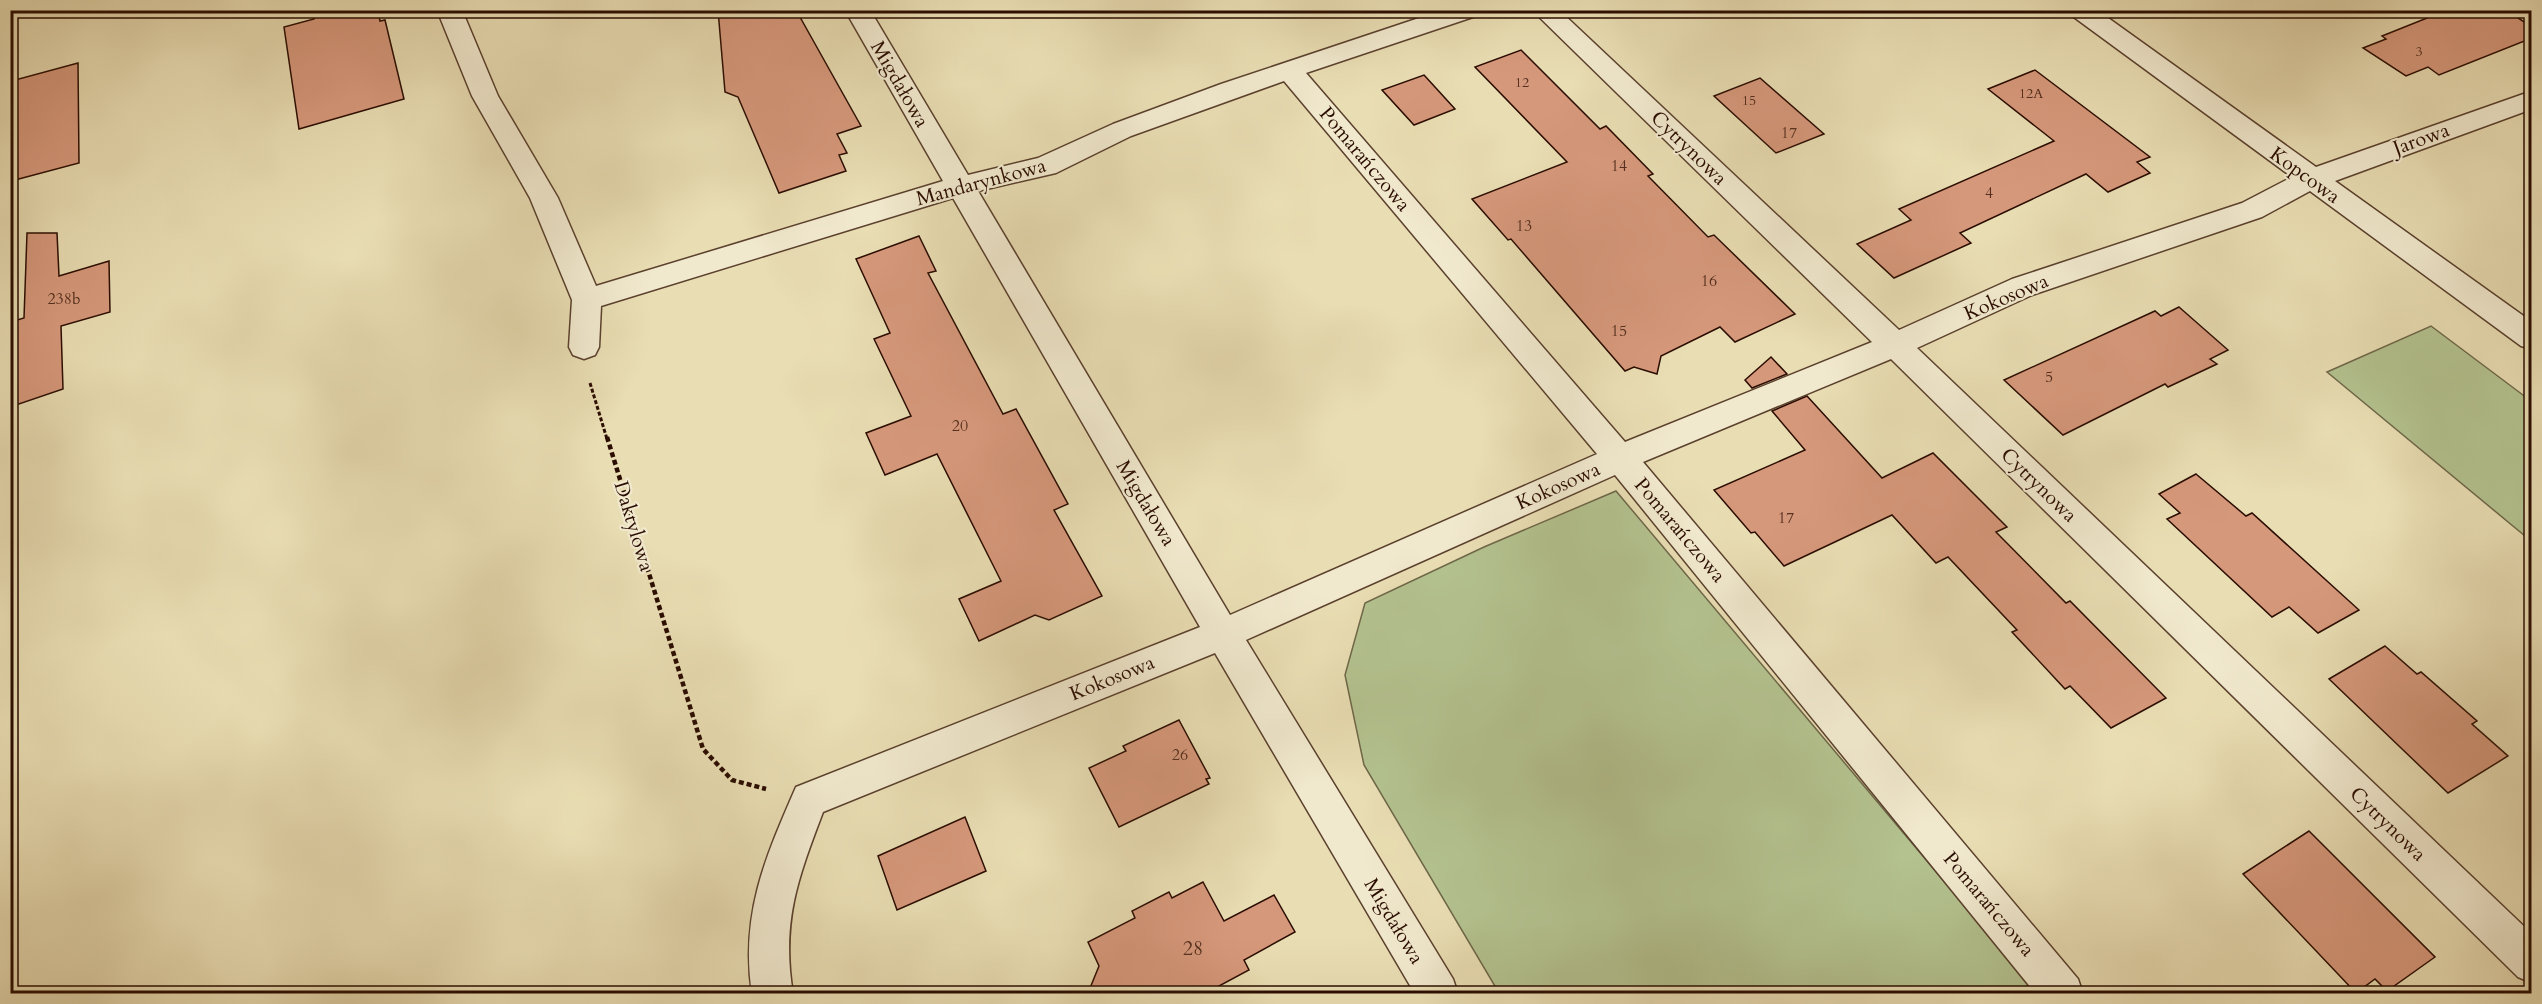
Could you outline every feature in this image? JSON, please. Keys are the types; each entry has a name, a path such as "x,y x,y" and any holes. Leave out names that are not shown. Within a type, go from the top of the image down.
{"street":[{"path":"449,10 485,96 544,198 587,300 584,347"},
{"name":"Migdałowa","path":"857,10 1223,634 1438,993"},
{"name":"Mandarynkowa","path":"587,300 960,186 1046,166 1122,130 1470,10"},
{"name":"Cytrynowa","path":"1544,10 1895,345 2532,963"},
{"name":"Kopcowa","path":"2080,10 2532,338"},
{"name":"Pomarańczowa","path":"1290,71 1620,458 2063,993"},
{"name":"Jarowa","path":"2311,179 2532,99"},
{"name":"Kokosowa","path":"809,800 1223,634 1620,458 1895,345 2022,287 2252,210 2311,179"},
{"path":"773,993 770,978 769,924 784,867 809,800"}],"path":[{"name":"Daktylowa","path":"584,347 590,387 703,749 732,780 809,800"}],"green space":[{"path":"2431,326 2531,401 2531,541 2327,372"},
{"path":"1616,491 2038,993 1499,993 1364,765 1345,675 1365,603 1484,547"}],"building":[{"path":"313,10 378,10 380,21 385,20 404,99 299,129 284,27 314,19"},
{"path":"718,10 796,10 861,126 837,134 847,153 839,155 846,171 779,193 738,97 725,92"},
{"path":"2447,10 2506,10 2532,27 2532,38 2439,75 2428,67 2406,76 2363,48 2386,39 2382,36"},
{"path":"1521,50 1600,129 1606,126 1653,174 1648,176 1708,237 1714,235 1795,314 1735,342 1720,327 1661,356 1657,374 1634,367 1625,371 1511,239 1508,240 1472,199 1567,162 1475,67"},
{"path":"78,63 79,163 15,180 15,80"},
{"path":"2035,70 2150,157 2137,162 2150,173 2108,192 2086,174 1960,233 1971,243 1894,278 1857,244 1911,220 1899,209 2054,141 1988,89"},
{"path":"1424,75 1455,109 1414,125 1382,90"},
{"path":"1760,78 1824,134 1776,153 1714,96"},
{"path":"27,233 57,233 59,276 109,261 110,312 61,326 63,389 16,405 17,320 24,318"},
{"path":"919,236 936,271 928,273 1003,414 1016,409 1068,504 1054,510 1102,596 1049,620 1035,615 979,641 959,599 1001,581 937,454 885,475 866,433 911,416 874,339 890,333 856,259"},
{"path":"2179,307 2228,350 2210,359 2217,364 2168,387 2165,384 2063,435 2004,380 2155,311 2161,316"},
{"path":"1771,357 1787,374 1752,388 1745,380"},
{"path":"1807,396 1882,478 1933,453 2007,527 1996,532 2066,603 2070,601 2166,698 2111,728 2070,686 2065,689 2012,632 2017,630 1948,557 1936,563 1892,515 1784,566 1755,532 1751,533 1714,490 1805,450 1772,411"},
{"path":"2196,474 2246,516 2252,513 2359,610 2318,633 2289,607 2272,617 2167,519 2180,513 2159,494"},
{"path":"2385,646 2417,674 2421,672 2477,721 2472,724 2508,756 2448,793 2329,679"},
{"path":"1179,720 1210,778 1206,779 1209,784 1119,827 1089,768 1126,751 1123,746"},
{"path":"965,817 986,871 897,910 878,856"},
{"path":"2309,831 2435,957 2387,991 2375,979 2356,993 2243,874"},
{"path":"1203,882 1224,921 1274,895 1295,932 1244,960 1249,970 1206,993 1088,993 1099,966 1088,942 1135,918 1132,911 1169,892 1172,898"}]}
